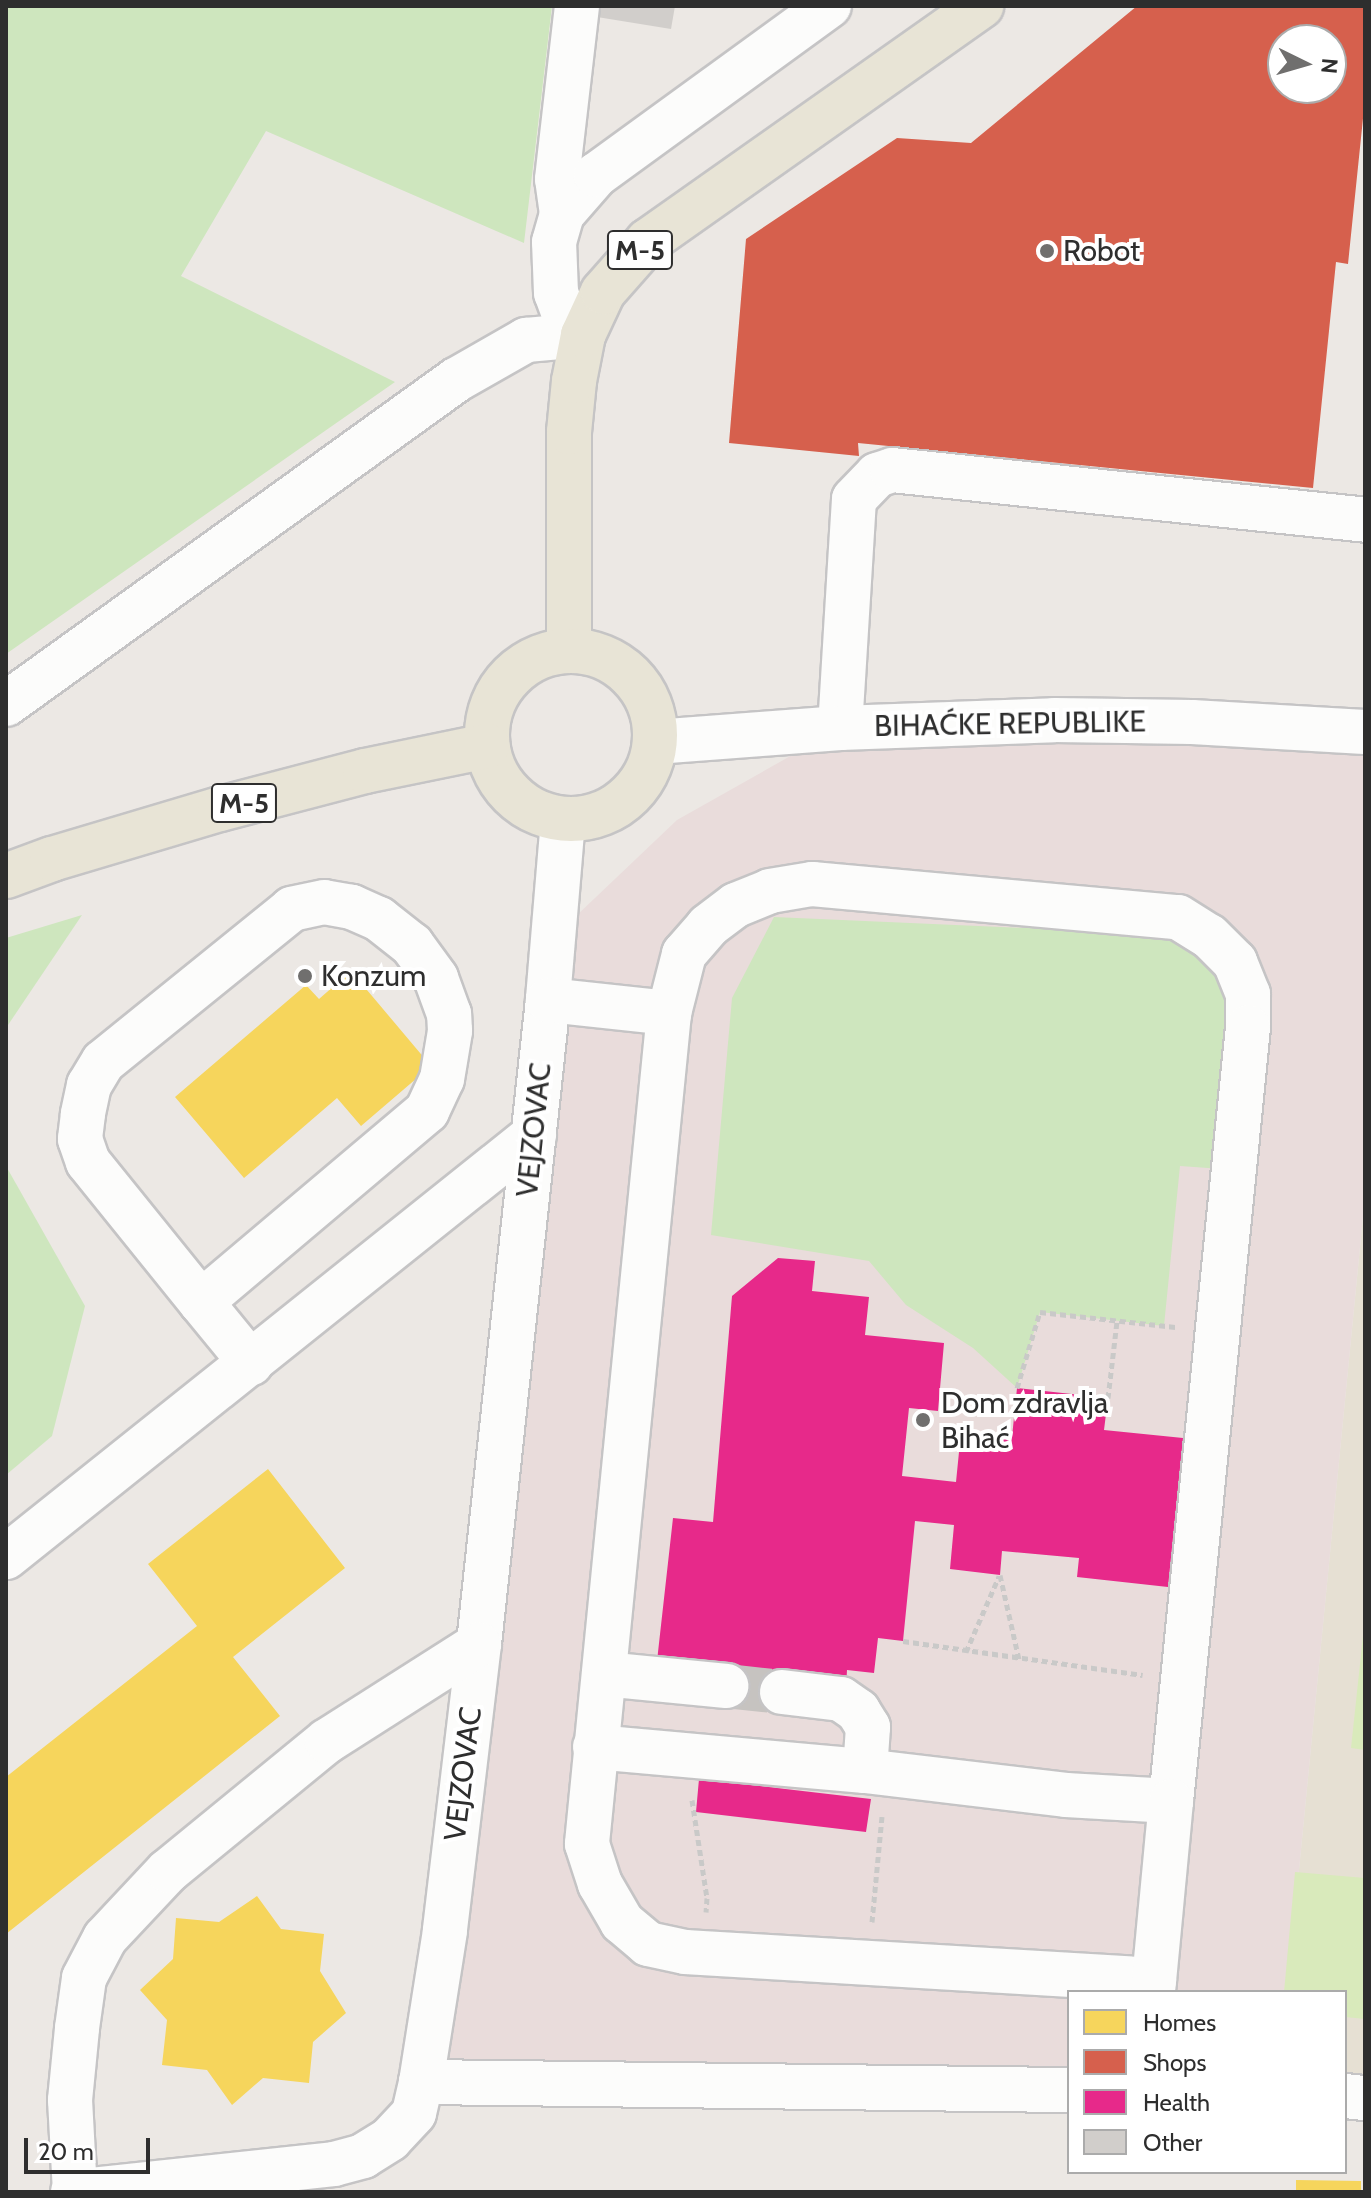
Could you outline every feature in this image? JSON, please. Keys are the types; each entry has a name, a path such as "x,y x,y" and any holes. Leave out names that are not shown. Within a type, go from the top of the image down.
{"main road":[{"name":"M-5","path":"569,650 569,432 583,335 603,292 648,241 981,6"},
{"path":"569,650 596,654 622,667 641,688 653,714 655,742 649,768 635,790 615,808 590,818 563,820 535,812 512,797 495,774 487,746 487,718 497,691 516,670 541,655 569,650"},
{"name":"M-5","path":"6,876 52,859 220,809 365,771 487,746"}],"street":[{"path":"577,6 557,179 562,214 554,242 556,293 566,320 583,335"},
{"path":"562,214 596,175 829,6"},
{"path":"6,704 456,380 526,340 583,335"},
{"path":"840,728 854,499 877,475 892,470 1365,520"},
{"name":"BIHAĆKE REPUBLIKE","path":"655,742 840,728 1054,720 1192,722 1365,732"},
{"name":"VEJZOVAC","path":"74,2192 334,2164 363,2156 390,2139 414,2113 445,1931 479,1644 548,1000 563,820"},
{"path":"812,884 1178,917 1209,936 1235,962 1248,994 1247,1041 1220,1330 1154,1986 704,1953 648,1944 622,1922 600,1884 587,1844 595,1747 669,1013 684,954 708,926 736,905 770,891 812,884"},
{"path":"201,1302 427,1111 442,1079 450,1031 449,1014 436,978 412,945 379,919 352,907 324,902 292,909 132,1036 103,1062 89,1085 80,1139 88,1162 201,1302 251,1363"},
{"path":"548,1000 669,1013"},
{"path":"6,1557 534,1135"},
{"path":"74,2192 70,2100 77,2028 84,1978 105,1938 168,1871 327,1741 479,1644"},
{"path":"604,1674 726,1686"},
{"path":"782,1692 841,1699 858,1711 868,1727 876,1772"},
{"path":"595,1747 876,1772 1066,1795 1171,1801"},
{"path":"421,2082 1067,2090"}],"path":[{"path":"1017,1388 1040,1312 1220,1330"},
{"path":"1108,1398 1117,1321"},
{"path":"966,1652 1000,1575 1019,1659"},
{"path":"903,1641 1183,1681"},
{"path":"684,1754 707,1898 704,1953"},
{"path":"869,1963 876,1772"}],"shaded area":[{"name":"Dom zdravlja Bihać","path":"840,728 1365,732 1365,1196 1287,1990 1067,1990 1067,2090 421,2082 555,936 677,820"},
{"path":"1365,1196 1365,2098 1347,2096 1347,1990 1287,1990"}],"green space":[{"path":"6,6 552,6 524,243 266,131 181,276 395,382 6,654"},
{"path":"82,915 6,1028 6,938"},
{"path":"774,917 1209,936 1235,962 1236,1170 1180,1166 1164,1326 1040,1312 1017,1388 973,1348 906,1305 869,1261 711,1235 732,998"},
{"path":"6,1166 85,1306 52,1436 6,1475"},
{"path":"1365,1617 1365,1750 1351,1748"},
{"path":"1295,1872 1365,1878 1365,2019 1347,2017 1347,1990 1284,1990"}],"building: Homes":[{"path":"351,971 431,1066 361,1126 337,1098 244,1178 175,1097 306,985 319,999"},
{"path":"268,1469 345,1568 233,1657 280,1716 6,1934 6,1777 197,1626 148,1564"},
{"path":"257,1896 281,1929 324,1934 320,1971 346,2013 313,2042 309,2083 263,2078 232,2105 207,2070 162,2065 167,2020 140,1990 173,1959 176,1918 219,1922"},
{"path":"1296,2180 1361,2181 1361,2192 1296,2192"}],"building: Shops":[{"name":"Robot","path":"1137,6 1365,6 1365,99 1348,264 1336,262 1313,488 858,443 859,456 729,443 746,239 897,138 971,143"}],"building: Health":[{"path":"778,1258 815,1261 812,1291 869,1297 865,1335 944,1343 938,1411 909,1408 902,1476 956,1482 961,1432 1012,1437 1017,1388 1108,1398 1104,1430 1183,1438 1168,1587 1077,1577 1079,1558 1002,1551 1000,1575 950,1569 954,1525 915,1521 903,1641 878,1638 874,1673 847,1670 846,1688 781,1703 725,1697 657,1661 673,1518 713,1522 732,1296"},
{"path":"699,1779 871,1799 866,1832 696,1812"}],"building: Other":[{"path":"599,6 675,6 671,29 597,17"}],"tunnel":[{"path":"726,1686 782,1692"}],"place":[{"name":"Robot","path":"1047,251"},
{"name":"Konzum","path":"305,976"},
{"name":"Dom zdravlja Bihać","path":"923,1420"}]}
